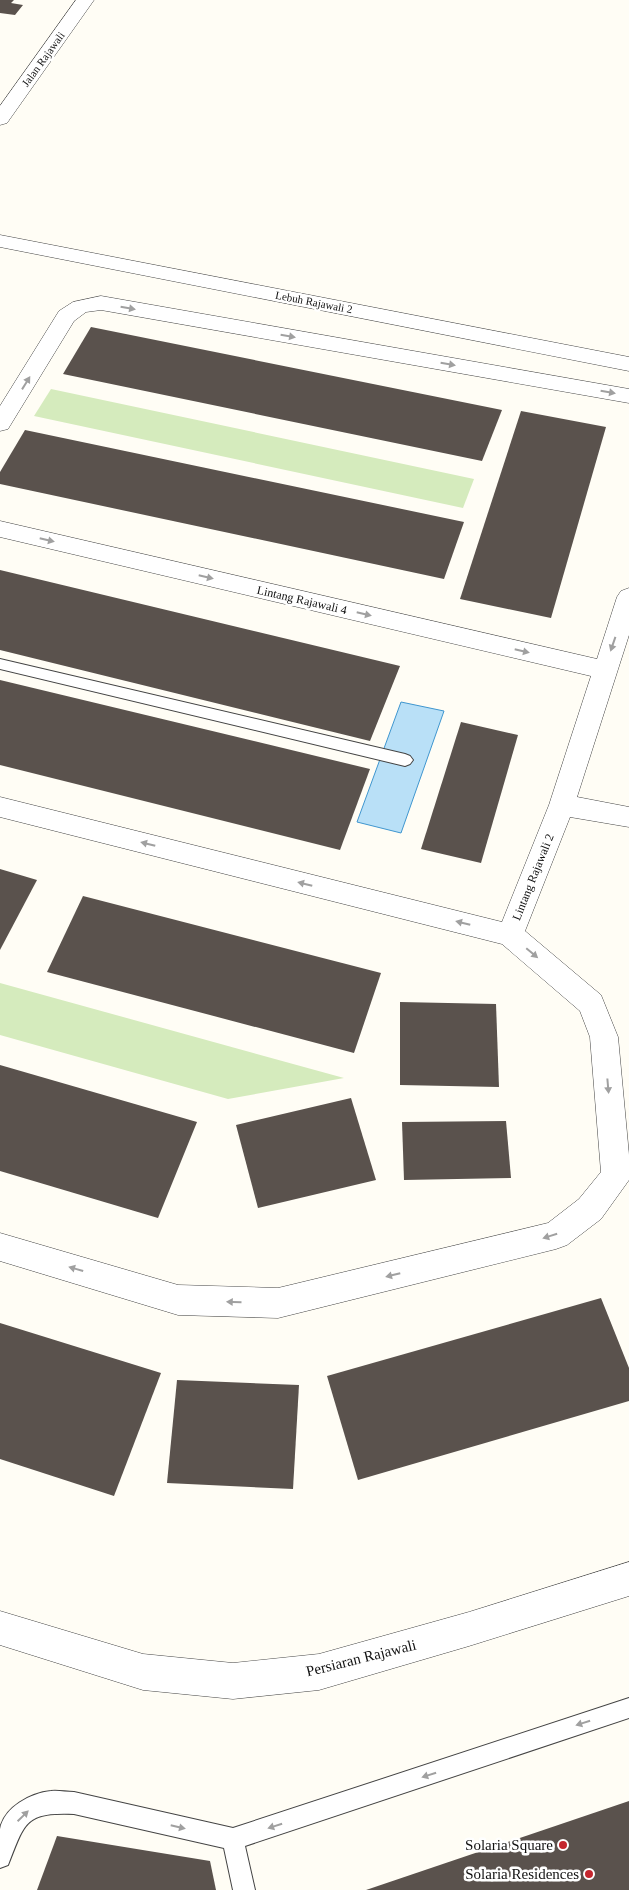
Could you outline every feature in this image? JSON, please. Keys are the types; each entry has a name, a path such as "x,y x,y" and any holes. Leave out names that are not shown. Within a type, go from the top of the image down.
{"street":[{"name":"Jalan Rajawali","path":"0,119 85,0"},
{"name":"Lebuh Rajawali 2","path":"0,241 629,364"},
{"path":"0,424 66,316 80,307 101,303 629,396"},
{"name":"Lintang Rajawali 4","path":"0,529 604,670"},
{"name":"Lintang Rajawali 2","path":"0,1247 178,1300 278,1304 556,1235 590,1209 616,1176 604,1037 591,1004 510,935 562,805 629,597"},
{"path":"562,805 629,817"},
{"path":"0,807 510,935"},
{"name":"Persiaran Rajawali","path":"0,1628 143,1672 233,1681 319,1672 469,1629 629,1579"}],"lane":[{"path":"0,664 405,760"},
{"path":"0,1858 5,1836 24,1812 49,1802 74,1803 233,1839 629,1708"},
{"path":"233,1839 244,1890"}],"green space":[{"path":"51,389 474,479 463,508 34,416"},
{"path":"0,983 344,1078 228,1099 0,1035"}],"water":[{"path":"401,702 444,711 401,833 357,822"}],"building":[{"path":"0,0 14,0 11,3 23,5 15,15 0,13"},
{"path":"91,327 502,410 482,461 63,374"},
{"path":"521,411 606,427 551,618 460,599"},
{"path":"25,430 464,522 444,579 0,484 0,472"},
{"path":"0,570 400,666 370,741 0,650"},
{"path":"0,680 370,769 340,850 0,765"},
{"path":"461,722 518,735 481,863 421,849"},
{"path":"0,869 37,880 0,950"},
{"path":"83,896 381,973 354,1053 47,972"},
{"path":"400,1002 496,1004 499,1087 400,1085"},
{"path":"0,1065 197,1122 158,1218 0,1171"},
{"path":"351,1098 376,1180 258,1208 236,1125"},
{"path":"506,1121 511,1178 404,1180 402,1122"},
{"path":"601,1298 629,1368 629,1401 358,1480 327,1376"},
{"path":"0,1323 161,1373 114,1496 0,1459"},
{"path":"177,1380 299,1385 293,1489 167,1483"},
{"name":"Solaria Square","path":"629,1801 629,1890 366,1890"},
{"path":"57,1836 210,1861 216,1890 37,1890"}],"place":[{"name":"Solaria Square","path":"563,1845"},
{"name":"Solaria Residences","path":"589,1874"}]}
